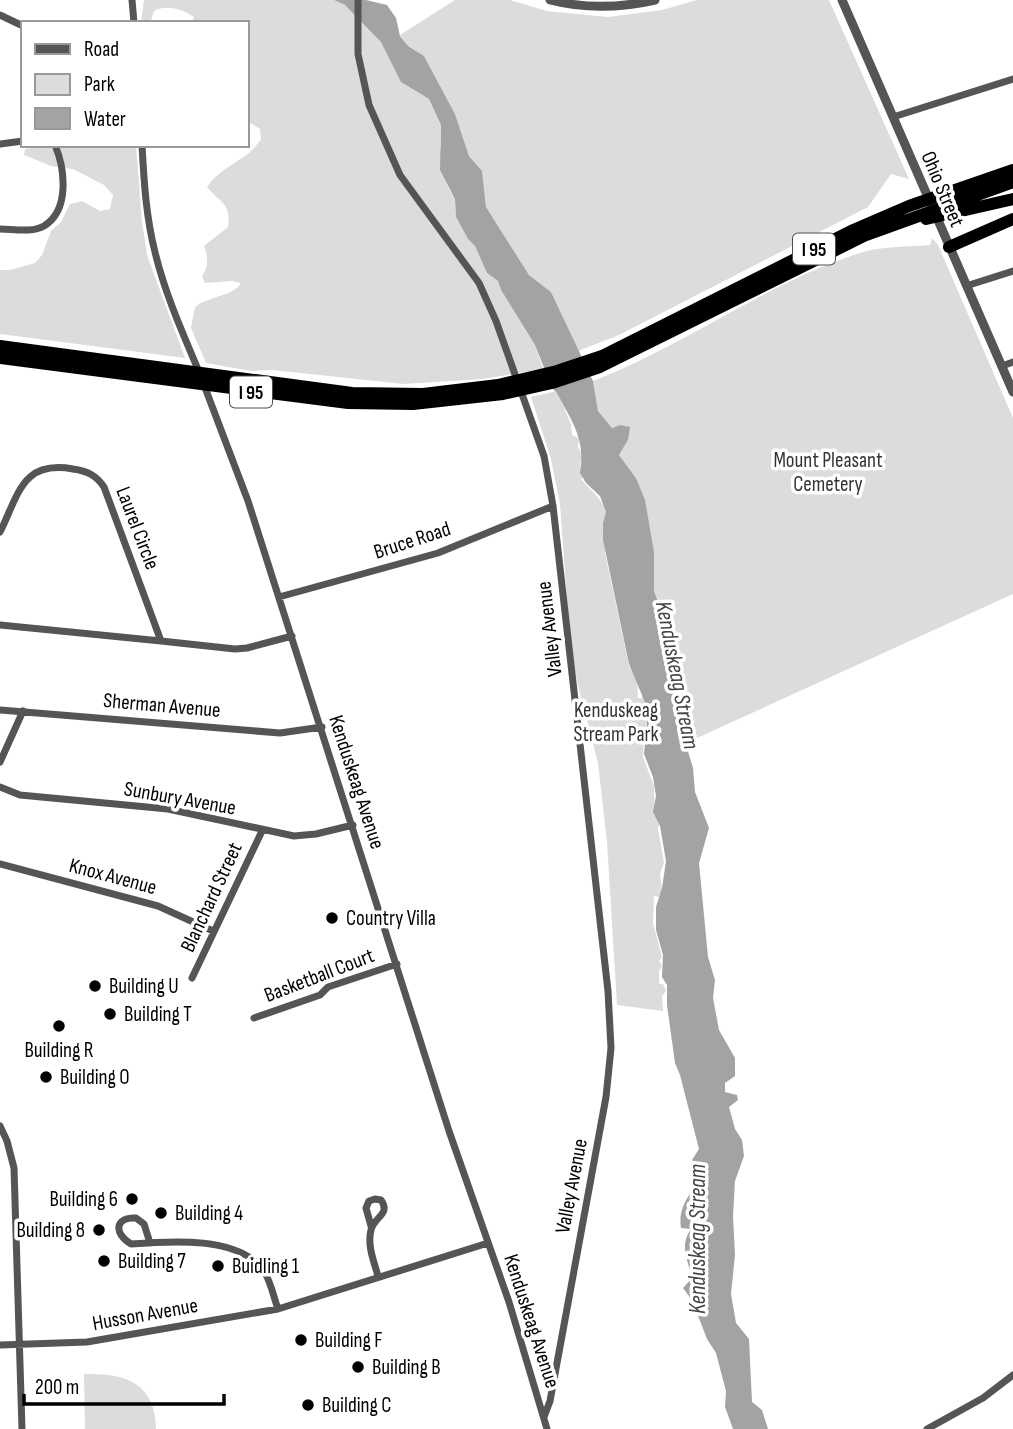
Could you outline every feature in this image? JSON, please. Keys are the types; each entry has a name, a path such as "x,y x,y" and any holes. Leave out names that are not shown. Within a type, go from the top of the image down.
{"highway":[{"path":"957,189 1013,163"},
{"name":"I 95","path":"626,350 839,236 897,210 1013,170"},
{"name":"I 95","path":"0,358 348,402 413,404 501,389 626,350 832,250 888,226 1013,182"},
{"path":"832,250 914,222 1013,199"},
{"path":"949,247 1013,219"},
{"name":"I 95","path":"0,346 352,393 423,394 501,389"}],"street":[{"path":"132,0 134,21"},
{"name":"Valley Avenue","path":"358,0 359,65 369,105 400,175 479,283 496,321 544,456 553,506 608,991 611,1048 603,1111 550,1401 544,1417"},
{"path":"550,0 589,6 633,5 655,0"},
{"name":"Ohio Street","path":"842,0 1013,391"},
{"path":"0,15 21,25"},
{"path":"893,117 1013,79"},
{"path":"0,144 21,141"},
{"path":"0,229 43,227 61,207 64,190 55,147"},
{"name":"Kenduskeag Avenue","path":"142,147 146,200 154,250 164,284 241,479 547,1429"},
{"path":"966,286 1013,271"},
{"path":"1002,366 1013,362"},
{"name":"Laurel Circle","path":"0,532 26,480 40,469 60,466 90,473 98,478 104,487 161,641"},
{"name":"Bruce Road","path":"279,597 438,553 553,506"},
{"path":"0,625 235,649 292,636"},
{"name":"Sherman Avenue","path":"0,710 281,733 322,727"},
{"path":"0,762 23,711"},
{"name":"Sunbury Avenue","path":"0,787 20,794 168,809 288,835 308,835 354,825"},
{"name":"Blanchard Street","path":"192,978 262,831"},
{"name":"Knox Avenue","path":"0,864 158,905 213,931"},
{"name":"Basketball Court","path":"254,1018 320,995 328,987 397,964"},
{"path":"0,1126 14,1168 22,1429"},
{"path":"150,1242 144,1224 136,1218 126,1217 120,1222 118,1230 123,1239 131,1244 217,1244 254,1260 265,1273 278,1309"},
{"path":"371,1226 370,1240 378,1276"},
{"name":"Husson Avenue","path":"0,1346 87,1342 278,1309 488,1242"},
{"path":"927,1429 983,1398 1013,1375"}],"green space":[{"path":"144,0 334,0 345,5 381,42 406,85 429,99 441,125 440,146 447,185 455,199 456,217 475,246 487,273 498,281 535,345 543,369 482,379 404,384 272,370 251,371 206,363 191,328 195,307 233,291 241,283 205,283 202,276 207,261 204,246 228,227 229,219 224,204 207,187 215,177 249,153 261,140 260,129 248,122 248,21 192,21 194,17 185,12 169,8 154,11 151,21 141,21"},
{"path":"455,0 510,0 547,11 608,17 662,10 697,0 829,0 909,179 891,174 868,207 619,335 578,351 551,292 529,275 486,207 482,171 469,156 455,114 424,56 408,46 400,35"},
{"path":"136,147 147,255 185,358 0,334 0,270 35,263 42,255 51,231 61,222 70,204 82,201 100,211 110,209 113,195 104,185 73,169 51,166 24,155 25,149"},
{"name":"Mount Pleasant Cemetery","path":"932,238 938,245 1013,418 1013,594 686,743 673,702 674,673 666,624 654,591 654,552 636,478 619,455 628,440 620,425 612,428 598,411 593,381 627,367 792,280 826,265 868,251 930,245"},
{"name":"Kenduskeag Stream Park","path":"557,391 571,424 572,435 579,438 578,447 584,458 580,463 583,476 581,479 599,498 606,512 609,512 605,553 629,666 637,680 638,698 642,698 642,695 644,698 644,711 648,715 646,727 649,732 644,736 643,757 654,786 655,813 664,863 660,874 662,891 659,897 654,896 653,923 662,957 659,961 662,966 659,971 659,984 663,984 666,991 662,996 663,1011 617,1005 607,842 598,763 578,686 570,640 560,504 551,459 531,397"},
{"path":"84,1374 112,1376 135,1384 150,1400 156,1429 85,1429"}],"water":[{"name":"Kenduskeag Stream","path":"334,0 366,0 387,5 396,18 400,36 408,46 424,56 455,114 469,156 482,171 486,207 529,275 551,292 593,381 598,411 612,428 620,425 630,427 628,440 619,455 636,478 645,500 654,552 654,591 666,624 674,673 673,702 693,768 695,792 709,828 699,863 708,957 715,980 713,998 719,1030 735,1058 735,1076 725,1083 725,1092 737,1095 738,1100 729,1107 735,1129 742,1140 744,1156 735,1181 735,1255 731,1294 736,1323 749,1339 752,1402 762,1410 768,1429 733,1429 725,1407 726,1391 716,1353 707,1339 692,1300 683,1288 692,1278 685,1247 691,1229 681,1228 680,1219 684,1204 704,1170 692,1160 699,1149 675,1063 667,985 662,977 663,955 656,930 656,907 666,861 660,826 653,812 656,796 653,777 644,754 647,722 644,700 629,664 603,540 606,512 600,496 580,473 581,450 576,431 552,388 535,345 498,281 487,273 475,246 456,217 455,199 440,170 441,125 429,99 401,82 381,42 345,5"}],"place":[{"name":"Country Villa","path":"332,918"},
{"name":"Building U","path":"95,986"},
{"name":"Building T","path":"110,1014"},
{"name":"Building R","path":"59,1026"},
{"name":"Building O","path":"46,1077"},
{"name":"Building 6","path":"132,1199"},
{"name":"Building 4","path":"161,1213"},
{"name":"Building 8","path":"99,1230"},
{"name":"Building 7","path":"104,1261"},
{"name":"Buidling 1","path":"218,1266"},
{"name":"Building F","path":"301,1340"},
{"name":"Building B","path":"358,1367"},
{"name":"Building C","path":"308,1405"}]}
